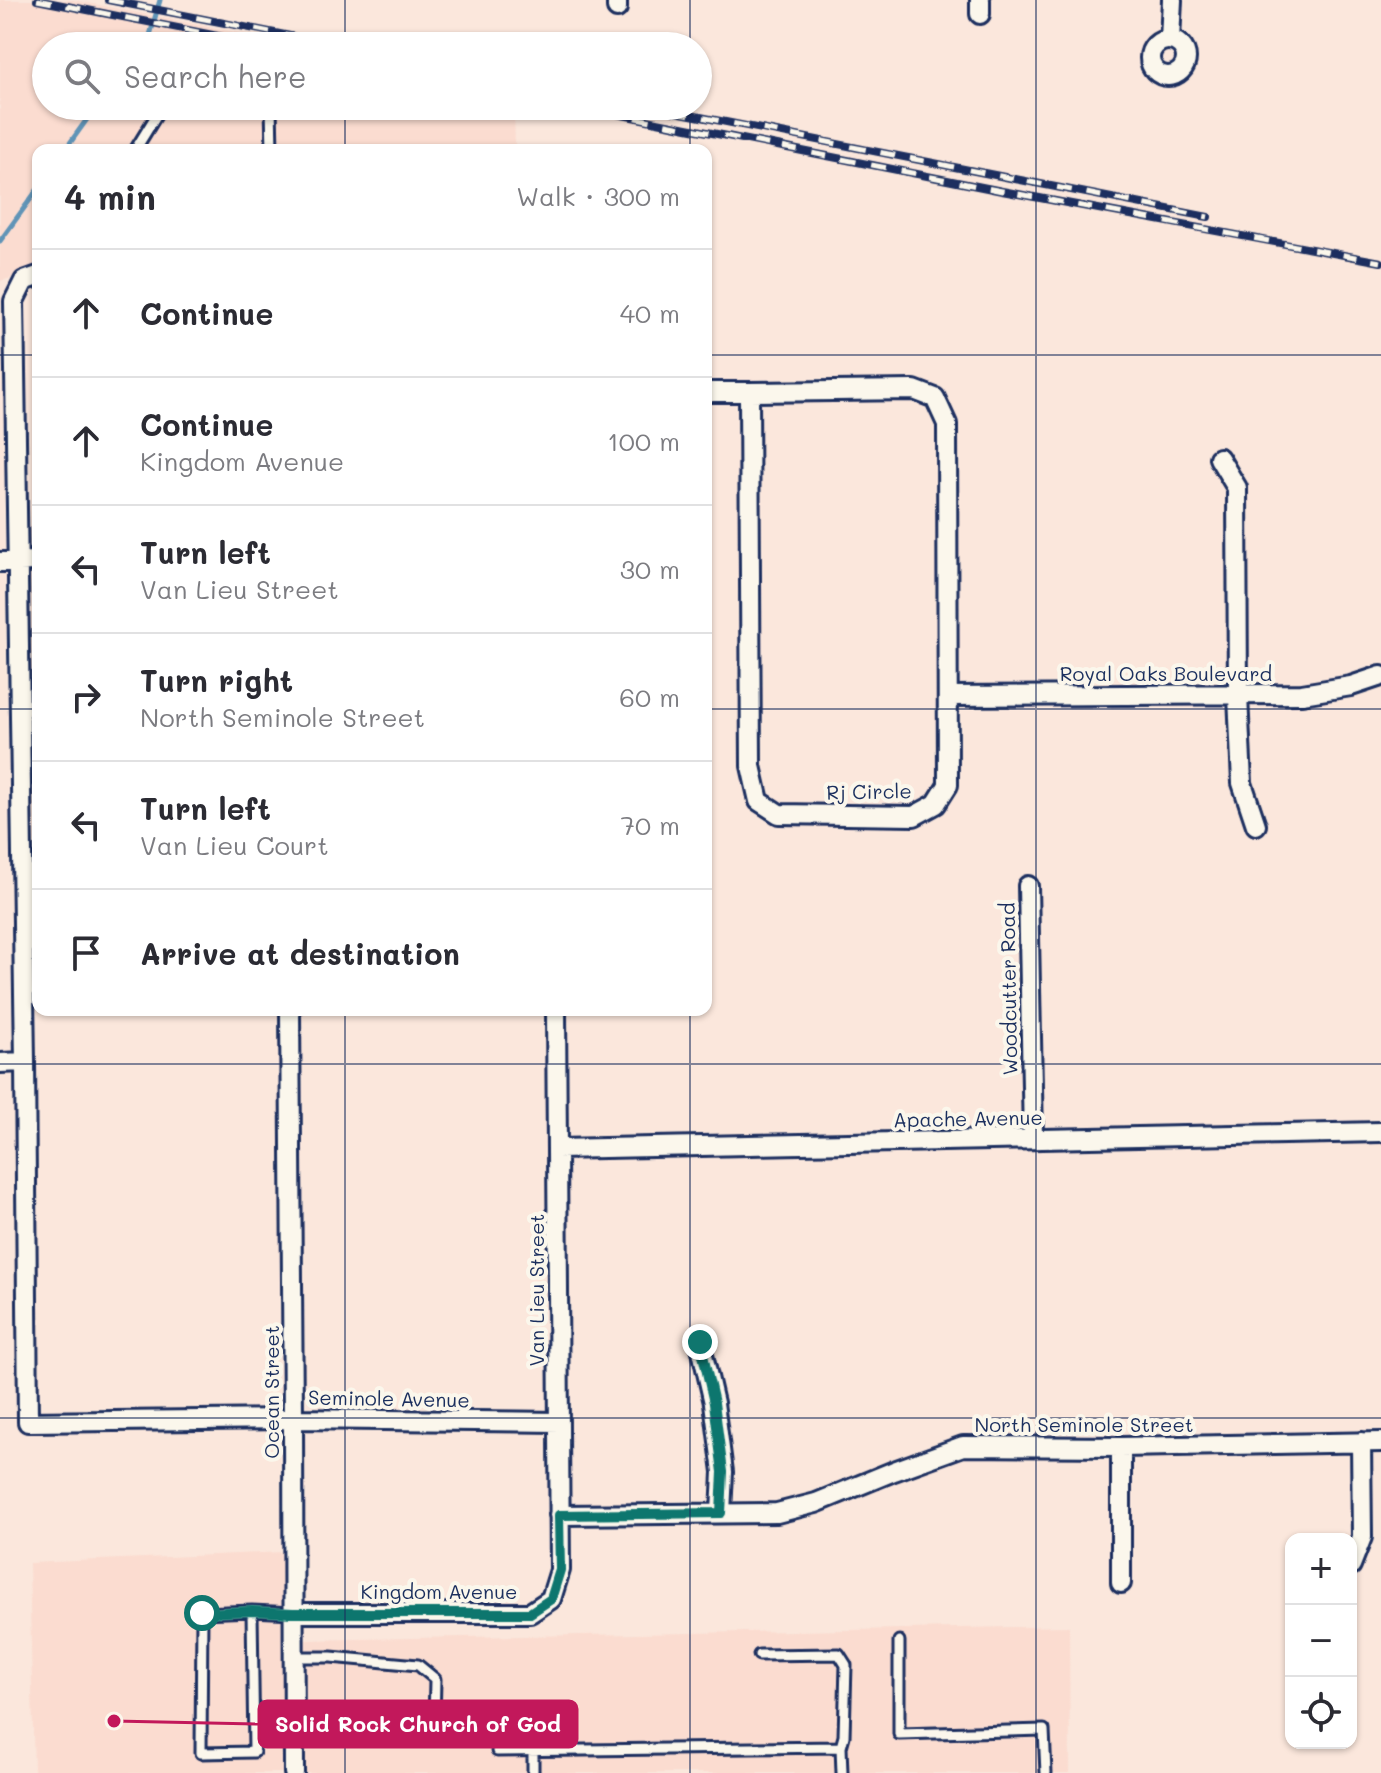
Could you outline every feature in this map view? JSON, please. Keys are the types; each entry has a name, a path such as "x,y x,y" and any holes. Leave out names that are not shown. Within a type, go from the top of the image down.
{"street":[{"path":"1170,40 1172,0"},
{"path":"0,1063 25,1062 31,999 9,561 14,301 24,281 32,278"},
{"name":"Rj Circle","path":"712,392 914,390 935,398 947,424 948,785 936,804 914,816 779,814 759,801 751,766 749,392"},
{"path":"1219,458 1237,488 1238,696 1242,783 1256,825"},
{"path":"9,561 32,561"},
{"name":"Royal Oaks Boulevard","path":"948,696 1302,694 1351,686 1381,676"},
{"name":"Woodcutter Road","path":"1028,886 1033,1138"},
{"name":"Ocean Street","path":"290,1016 294,1773"},
{"name":"Van Lieu Street","path":"556,1016 560,1570"},
{"name":"Seminole Avenue","path":"25,1062 28,1422 293,1419 559,1422"},
{"name":"Apache Avenue","path":"557,1149 1381,1132"},
{"path":"700,1342 714,1403 723,1472 721,1513"},
{"path":"1357,1550 1362,1537 1361,1442"},
{"name":"North Seminole Street","path":"559,1515 777,1513 816,1503 963,1446 1121,1447 1381,1442"},
{"path":"1121,1447 1121,1583"},
{"name":"Kingdom Avenue","path":"293,1613 530,1613 551,1599 560,1570"}],"lane":[{"path":"139,144 153,120"},
{"path":"271,120 272,144"},
{"path":"252,1611 254,1752 201,1753 202,1613 252,1611 293,1613"},
{"path":"899,1641 899,1734 1044,1730 1046,1773"},
{"path":"759,1655 839,1654 846,1665 842,1773"},
{"path":"293,1657 331,1657 418,1665 435,1679 434,1724 294,1725"},
{"path":"497,1751 841,1747"},
{"path":"533,1751 533,1773"}],"shaded area":[{"path":"0,0 73,0 234,32 32,32 32,120 514,120 515,144 32,144 32,269 0,281"},
{"path":"283,1552 283,1773 34,1773 29,1563"},
{"path":"1069,1626 1070,1773 304,1773 303,1640"}],"waterway":[{"path":"151,32 160,0"},
{"path":"69,144 86,120"},
{"path":"0,241 32,197"}],"railway":[{"path":"37,0 198,32"},
{"path":"108,0 270,32"},
{"path":"712,119 1208,217"},
{"path":"647,120 1381,262"}],"place":[{"name":"Solid Rock Church of God","path":"114,1721"}],"route":[{"path":"202,1613 530,1613 551,1599 560,1570 559,1515 721,1513 723,1472 714,1403 700,1342"}]}
